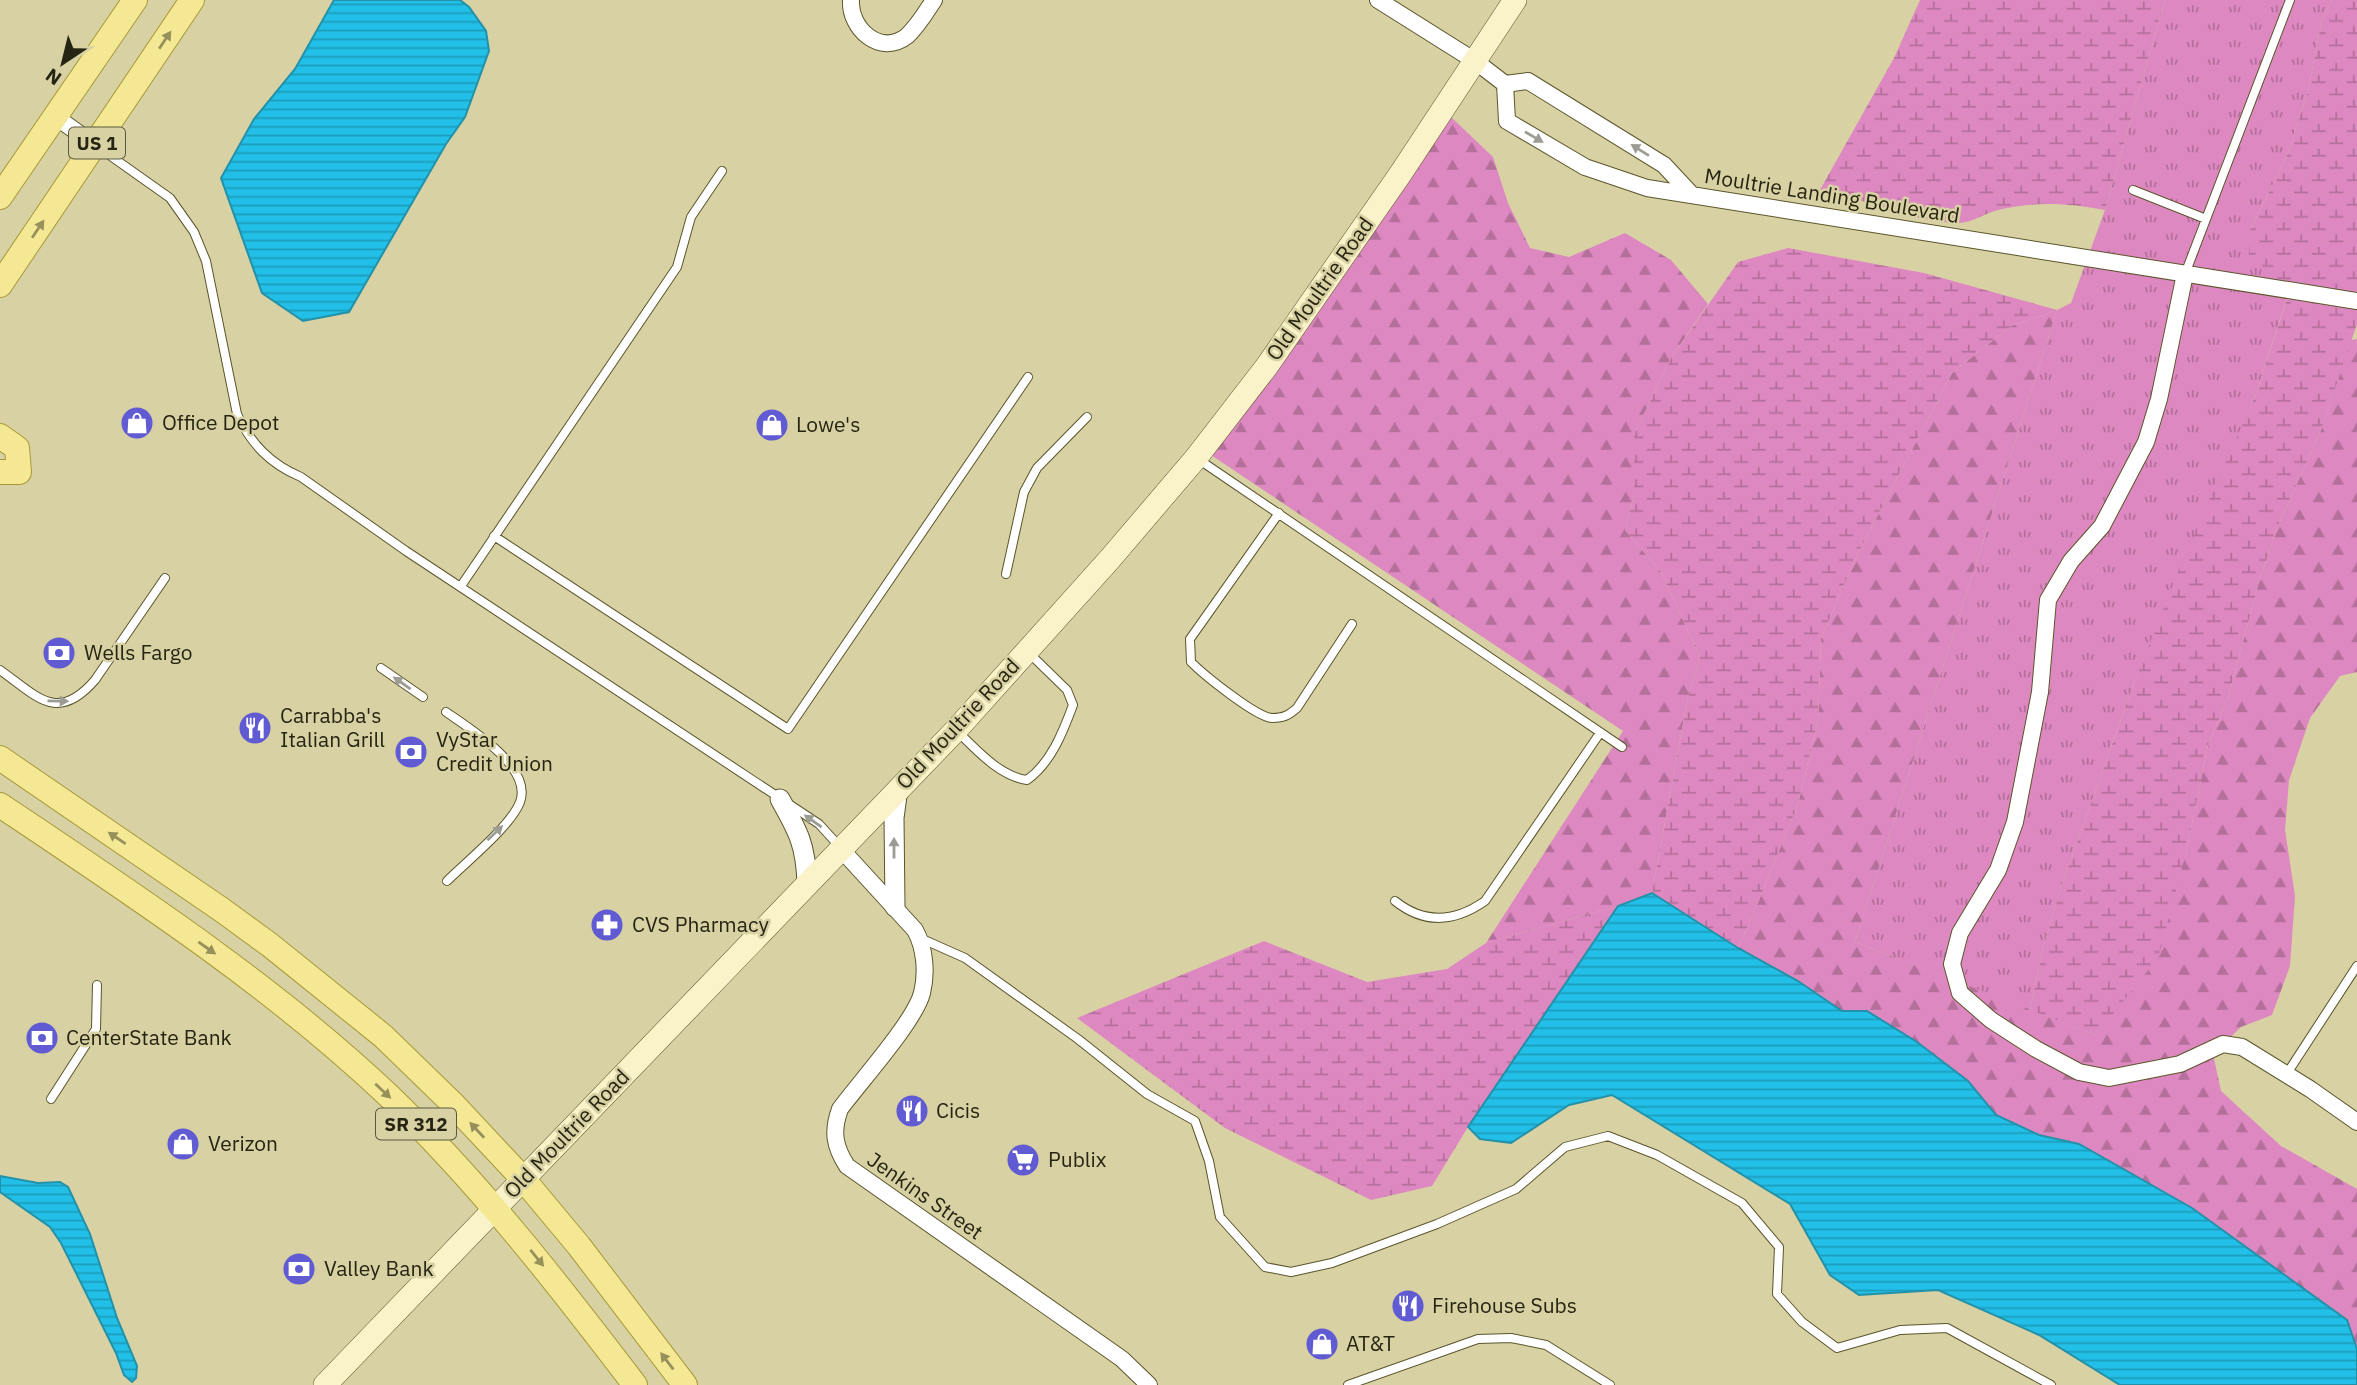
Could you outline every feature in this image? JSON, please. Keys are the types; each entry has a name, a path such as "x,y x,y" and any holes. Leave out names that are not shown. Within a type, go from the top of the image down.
{"main road":[{"name":"US 1","path":"0,197 135,0"},
{"name":"US 1","path":"0,285 192,0"},
{"name":"Old Moultrie Road","path":"325,1385 956,730 1109,560 1196,457 1267,366 1401,173 1516,0"},
{"path":"0,436 17,448 19,472 0,472"},
{"name":"SR 312","path":"0,758 270,945 383,1036 452,1103 524,1180 579,1246 685,1385"},
{"name":"SR 312","path":"0,806 151,909 274,998 388,1096 496,1208 562,1288 635,1385"},
{"path":"151,909 174,876"}],"street":[{"path":"851,0 851,13 862,32 873,40 884,43 905,37 934,0"},
{"path":"1378,0 1475,61 1505,84 1507,121 1585,167 1647,188 1691,194"},
{"name":"Moultrie Landing Boulevard","path":"1505,84 1528,81 1664,165 1691,194 2357,301"},
{"path":"56,117 95,145"},
{"path":"2185,274 2159,399 2146,442 2102,526 2071,561 2048,600 2040,692 2015,822 1998,870 1960,933 1952,964 1961,993 1991,1020 2079,1072 2109,1079 2180,1064 2223,1044 2242,1047 2357,1122"},
{"path":"895,907 894,818 898,788"},
{"path":"780,799 804,845 807,884"},
{"path":"841,848 920,938"},
{"name":"Jenkins Street","path":"920,938 924,974 921,996 904,1025 840,1109 834,1125 834,1140 838,1153 847,1166 1122,1359 1149,1385"}],"lane":[{"path":"2185,274 2290,0"},
{"path":"95,145 170,198 194,232 206,261 237,414 256,446 276,465 300,477 819,824 841,848"},
{"path":"461,586 677,267 691,217 722,172"},
{"path":"2133,190 2206,219"},
{"path":"495,536 788,729 1028,377"},
{"path":"1006,574 1024,492 1037,468 1087,417"},
{"path":"1196,457 1622,747"},
{"path":"1279,513 1190,639 1191,662 1254,710 1269,718 1286,717 1297,708 1352,624"},
{"path":"0,670 44,701 60,705 73,701 94,680 165,578"},
{"path":"956,730 989,762 1016,778 1027,780 1039,772 1062,734 1073,705 1067,690 1027,651"},
{"path":"381,668 423,697"},
{"path":"446,712 489,742 511,766 522,787 520,802 504,825 447,881"},
{"path":"1395,901 1420,916 1440,918 1459,915 1485,901 1600,733"},
{"path":"920,938 965,958 1079,1039 1147,1094 1195,1121 1209,1161 1220,1217 1265,1267 1291,1272 1332,1263 1437,1224 1517,1189 1565,1147 1608,1136 1657,1155 1742,1203 1779,1247 1777,1294 1802,1322 1837,1348 1900,1330 1947,1328 2051,1385"},
{"path":"2286,1075 2357,966"},
{"path":"51,1099 96,1029 97,985"},
{"path":"1348,1385 1478,1339 1511,1338 1546,1345 1611,1385"}],"green space":[{"path":"1920,0 2165,0 2105,210 2064,205 2025,205 1957,223 1905,214 1820,190 1894,58"},
{"path":"2165,0 2332,0 2322,19 2308,91 2286,158 2250,230 2250,255 2290,288 2256,394 2134,683 2060,890 2042,952 2030,1010 1855,942 2057,310 2071,303 2105,210"},
{"path":"2332,0 2357,0 2357,324 2321,430 2277,528 2258,585 2228,698 2208,745 2186,853 2158,958 2096,1035 2030,1010 2042,952 2060,890 2134,683 2185,554 2256,394 2290,289 2249,255 2250,230 2286,158 2308,91 2322,19"},
{"path":"1450,116 1493,157 1508,203 1530,248 1569,257 1625,233 1671,260 1708,304 1671,358 1634,435 1634,495 1625,530 1661,572 1700,657 1688,696 1652,893 1618,906 1486,943 1623,731 1211,455"},
{"path":"1788,248 1924,273 2057,310 2011,326 1952,373 1858,553 1821,638 1818,721 1798,804 1738,948 1652,893 1688,696 1700,657 1661,572 1625,530 1634,495 1634,435 1671,358 1738,262"},
{"path":"2057,310 1855,942 2096,1035 2186,853 2208,745 2228,698 2258,585 2277,528 2321,430 2351,340 2357,339 2357,672 2340,676 2310,718 2289,780 2285,830 2295,896 2290,966 2272,1015 2241,1027 2213,1054 2221,1091 2281,1146 2357,1189 2357,1349 2347,1320 2079,1144 2039,1135 1995,1115 1968,1081 1917,1042 1867,1011 1842,1011 1798,981 1738,948 1798,804 1818,721 1821,638 1858,553 1952,373 2011,326"},
{"path":"1618,906 1468,1127 1432,1186 1371,1200 1225,1128 1077,1018 1264,941 1367,982 1447,969 1486,943"}],"water":[{"path":"334,0 460,0 469,7 486,31 489,51 465,117 446,144 349,312 303,321 262,293 221,178 254,119 295,69"},
{"path":"1652,893 1738,948 1798,981 1842,1011 1867,1011 1917,1042 1968,1081 1996,1115 2039,1135 2079,1144 2192,1208 2347,1320 2357,1349 2357,1385 2120,1385 2039,1335 1938,1290 1859,1295 1830,1275 1790,1204 1612,1095 1569,1105 1511,1143 1480,1139 1468,1127 1618,906"},
{"path":"0,1176 38,1183 60,1182 68,1187 90,1234 117,1318 137,1366 136,1378 132,1382 124,1375 116,1353 61,1243 50,1227 0,1192"}],"place":[{"name":"Office Depot","path":"137,423"},
{"name":"Lowe's","path":"772,425"},
{"name":"Wells Fargo","path":"59,653"},
{"name":"Carrabba's Italian Grill","path":"255,728"},
{"name":"VyStar Credit Union","path":"411,752"},
{"name":"CVS Pharmacy","path":"607,925"},
{"name":"CenterState Bank","path":"42,1038"},
{"name":"Cicis","path":"912,1111"},
{"name":"Verizon","path":"183,1144"},
{"name":"Publix","path":"1023,1160"},
{"name":"Valley Bank","path":"299,1269"},
{"name":"Firehouse Subs","path":"1408,1306"},
{"name":"AT&T","path":"1322,1344"}]}
